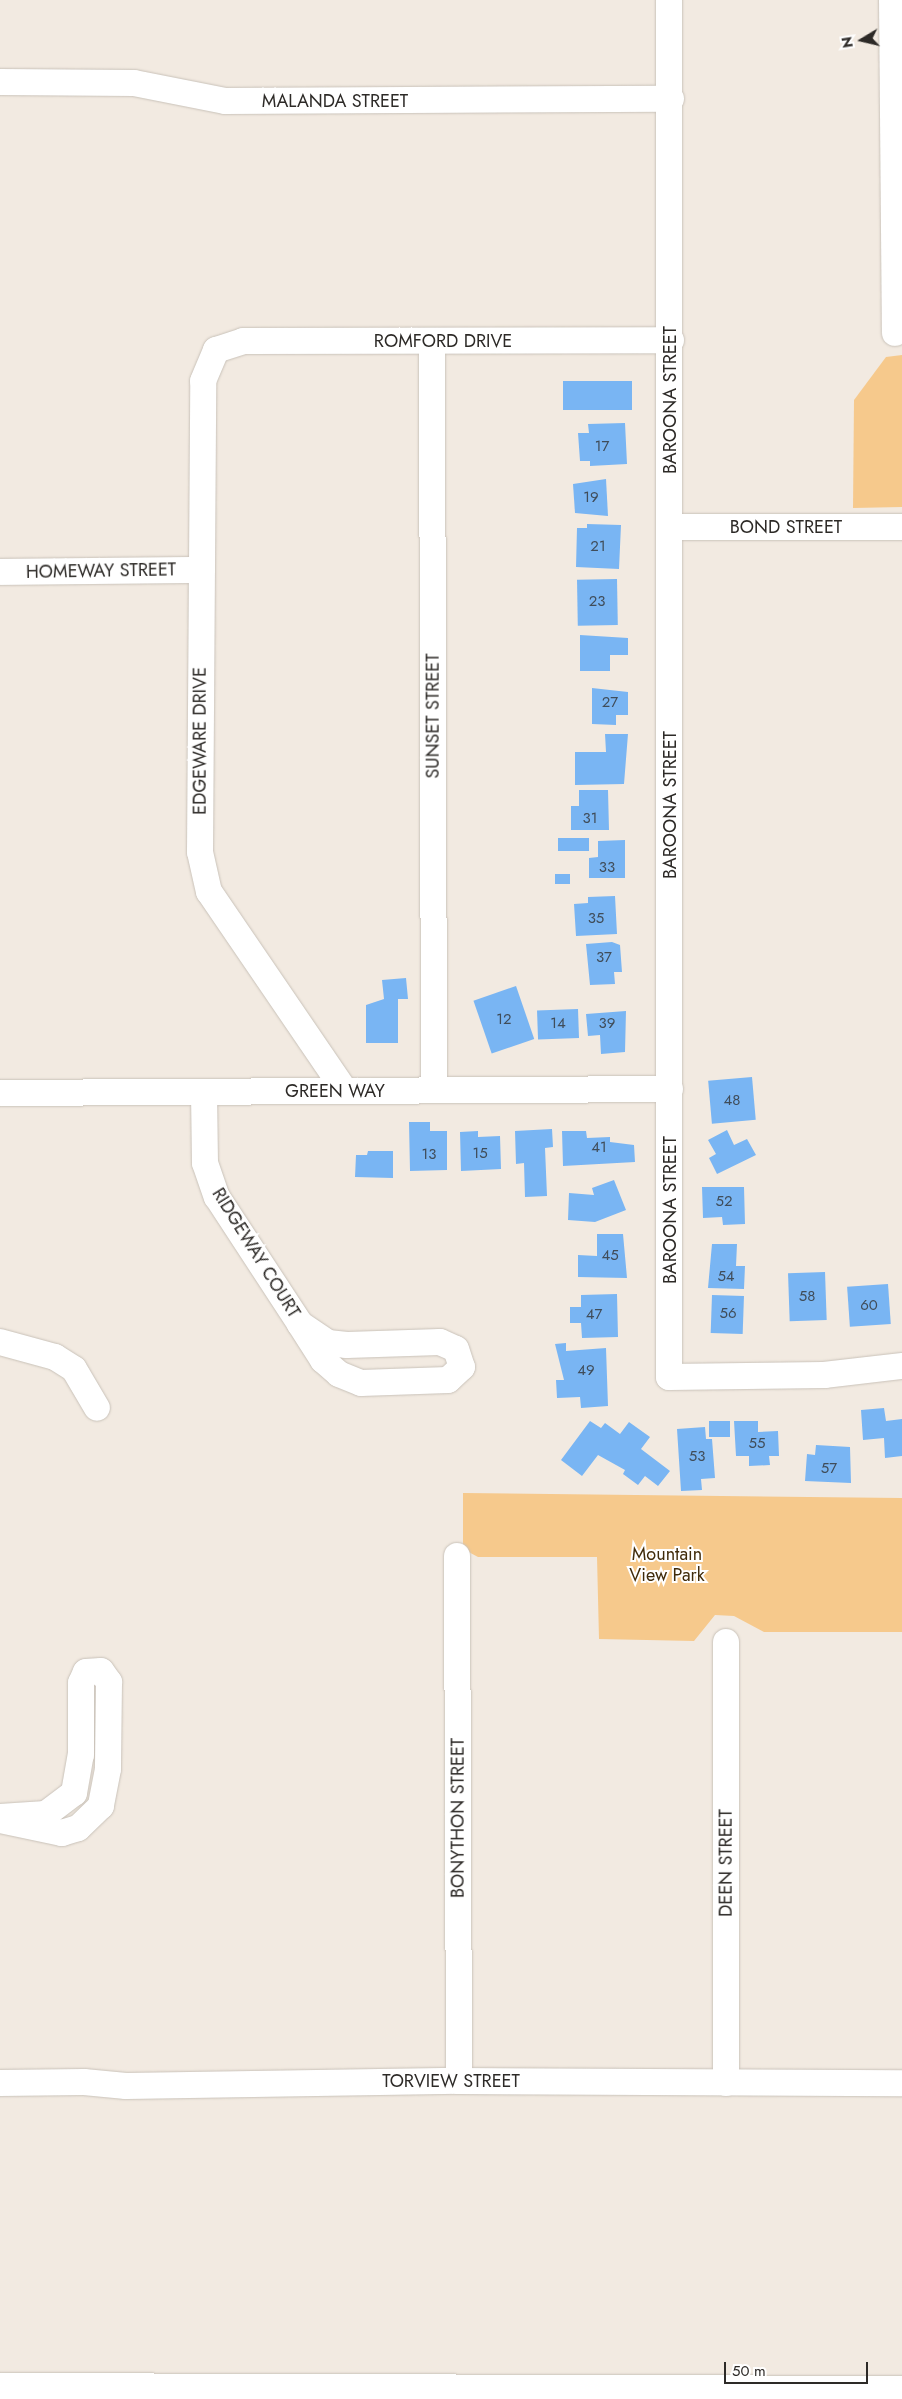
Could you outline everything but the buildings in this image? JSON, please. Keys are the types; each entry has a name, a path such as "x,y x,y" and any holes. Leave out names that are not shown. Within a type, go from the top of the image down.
{"street":[{"name":"BAROONA STREET","path":"669,0 671,100 669,1377 824,1375 902,1366"},
{"path":"892,0 895,333"},
{"name":"MALANDA STREET","path":"0,82 134,83 225,102 671,100"},
{"name":"ROMFORD DRIVE","path":"216,350 243,341 670,340"},
{"name":"SUNSET STREET","path":"432,341 434,1090"},
{"name":"EDGEWARE DRIVE","path":"216,350 203,381 200,852 209,892 345,1091"},
{"name":"BOND STREET","path":"670,527 902,527"},
{"name":"HOMEWAY STREET","path":"0,572 202,570"},
{"name":"GREEN WAY","path":"0,1093 670,1089"},
{"name":"RIDGEWAY COURT","path":"204,1092 205,1163 217,1197 323,1360 338,1374 361,1383 448,1380 462,1367 456,1349 440,1342 347,1345 328,1343 300,1324"},
{"path":"0,1342 55,1357 74,1369 97,1408"},
{"name":"BONYTHON STREET","path":"457,1556 459,2081"},
{"name":"DEEN STREET","path":"726,1642 726,2084"},
{"path":"102,1671 109,1692 108,1769 101,1806 78,1828 62,1833 0,1818 46,1814 74,1793 81,1755 81,1683 86,1672 102,1671"},
{"name":"TORVIEW STREET","path":"0,2083 164,2086 459,2081 726,2084 902,2083"},
{"path":"0,2386 902,2389"}],"green space":[{"path":"902,355 902,507 853,508 854,400 886,357"},
{"name":"Mountain View Park","path":"463,1493 902,1498 902,1632 764,1632 734,1616 715,1615 694,1641 599,1639 597,1557 478,1557 463,1549"}]}
